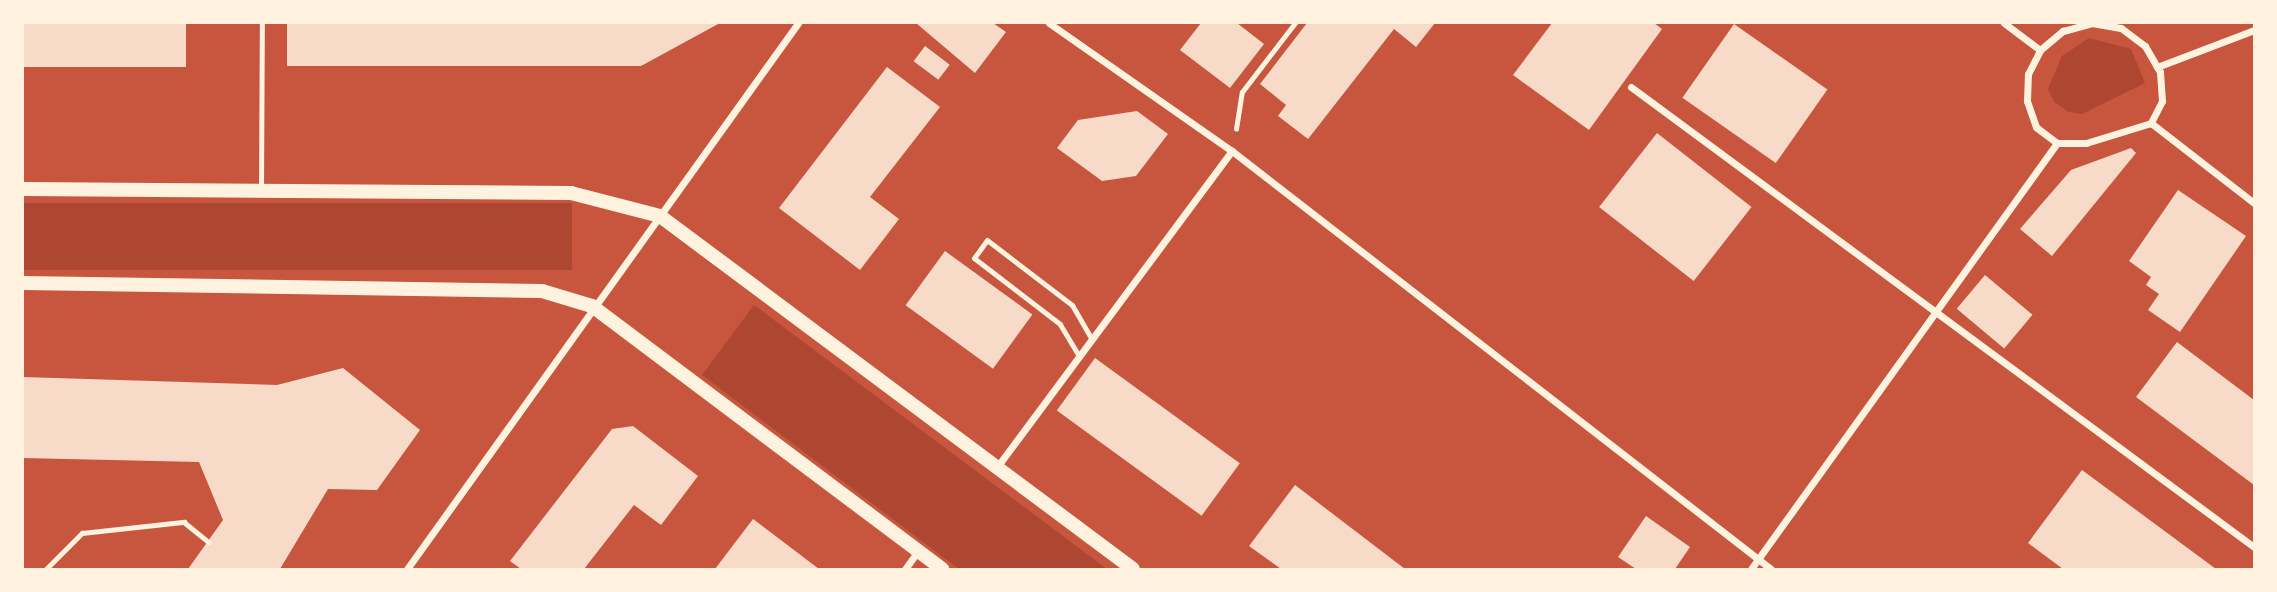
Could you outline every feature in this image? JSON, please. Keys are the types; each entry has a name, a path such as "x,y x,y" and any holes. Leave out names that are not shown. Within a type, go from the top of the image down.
{"main road":[{"path":"23,189 571,193 660,216 1133,569"},
{"path":"23,283 542,291 592,306 942,569"}],"street":[{"path":"407,569 592,306 798,23"},
{"path":"1049,23 1232,151 1771,569"},
{"path":"2004,23 2040,50"},
{"path":"2092,23 2121,29 2145,46 2157,67 2162,101 2151,123 2086,143 2057,143 2036,127 2027,101 2028,74 2040,50 2063,31 2092,23"},
{"path":"2157,67 2254,30"},
{"path":"1631,87 2254,547"},
{"path":"2151,123 2254,203"},
{"path":"1751,569 2057,143"},
{"path":"997,467 1232,151"},
{"path":"905,569 918,551"}],"lane":[{"path":"261,192 262,23"},
{"path":"1079,356 1060,324 974,258 987,240 1072,305 1092,339"}],"path":[{"path":"1232,151 1242,92 1296,23"},
{"path":"46,569 82,533 184,522 209,542"}],"shaded area":[{"path":"2089,38 2131,49 2145,83 2082,114 2069,112 2054,102 2048,89 2062,56"},
{"path":"23,203 572,203 572,270 23,270"},
{"path":"754,305 1107,569 959,569 702,375"}],"building":[{"path":"23,23 186,23 186,67 23,67"},
{"path":"287,23 720,23 641,66 287,66"},
{"path":"916,23 993,23 1006,32 975,73"},
{"path":"1201,23 1237,23 1264,44 1230,88 1180,50"},
{"path":"1307,23 1435,23 1416,47 1394,29 1308,139 1278,116 1286,105 1260,84"},
{"path":"1552,23 1654,23 1662,29 1589,130 1513,75"},
{"path":"1734,24 1827,89 1776,163 1682,98"},
{"path":"925,46 950,65 938,80 914,61"},
{"path":"887,67 940,107 870,197 899,219 860,270 779,208"},
{"path":"1137,111 1168,134 1136,176 1102,181 1057,148 1078,120"},
{"path":"1657,133 1752,207 1694,281 1599,207"},
{"path":"2131,148 2136,153 2052,256 2020,229 2071,170"},
{"path":"2178,190 2246,236 2180,332 2148,310 2159,294 2146,285 2151,277 2129,261"},
{"path":"945,251 1032,314 993,369 906,305"},
{"path":"1985,275 2032,315 2004,349 1957,309"},
{"path":"2177,342 2254,400 2254,485 2136,397"},
{"path":"1095,358 1240,463 1202,516 1057,411"},
{"path":"343,368 420,430 377,490 328,489 280,569 188,569 223,520 199,462 23,458 23,377 277,385"},
{"path":"633,426 698,476 661,525 634,505 584,569 521,569 510,561 612,429"},
{"path":"2082,470 2216,569 2063,569 2028,543"},
{"path":"1295,485 1405,569 1281,569 1249,546"},
{"path":"1646,516 1690,547 1675,569 1636,569 1618,557"},
{"path":"753,519 819,569 715,569"}]}
